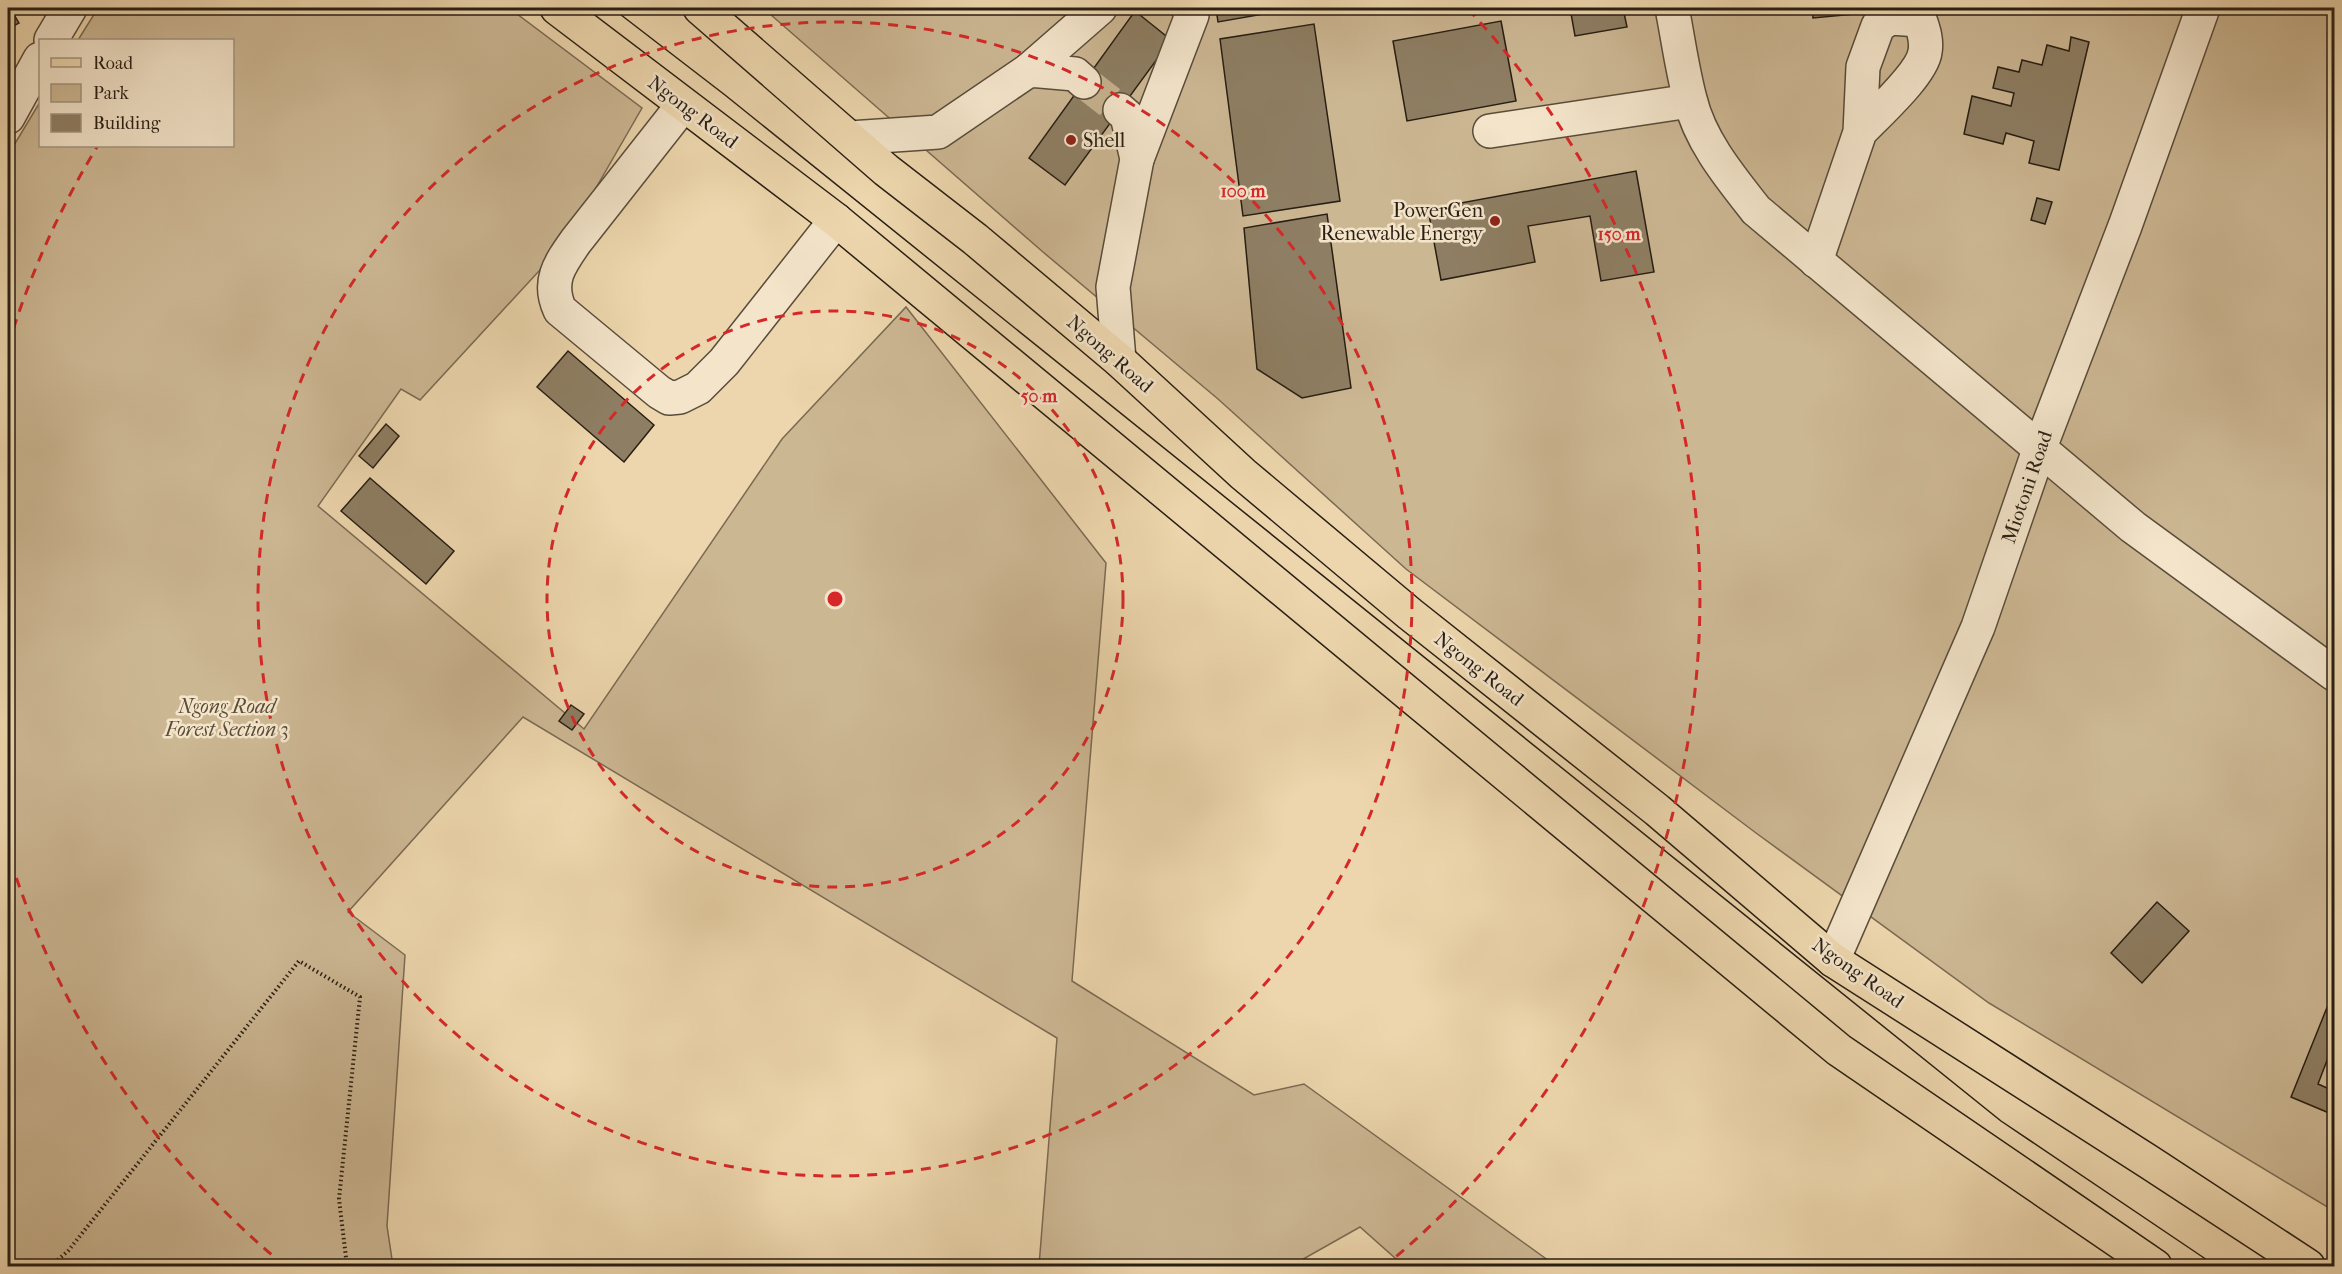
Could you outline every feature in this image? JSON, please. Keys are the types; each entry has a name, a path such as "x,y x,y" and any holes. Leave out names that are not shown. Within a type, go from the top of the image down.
{"main road":[{"name":"Ngong Road","path":"557,8 836,220 1839,1050 2156,1266"},
{"name":"Ngong Road","path":"700,8 850,138 1119,360 1243,474 1410,614 1657,810 1833,960 2308,1266"}],"street":[{"path":"52,39 70,8"},
{"path":"850,138 938,132 1029,70 1100,8"},
{"path":"1119,360 1113,287 1137,159 1192,15 1188,8"},
{"path":"1672,8 1690,101 1705,137 1726,171 1756,210 2133,527 2334,674"},
{"name":"Miotoni Road","path":"1833,960 1978,627 2039,450 2125,226 2203,8"},
{"path":"8,117 39,61"},
{"path":"1029,70 1074,74 1084,82"},
{"path":"1490,131 1690,101"},
{"path":"683,105 563,259 555,276 554,297 560,310 659,392 669,398 680,397 699,388 732,353 836,220"},
{"path":"1120,110 1127,116 1137,159"},
{"path":"1816,261 1860,132"}],"path":[{"path":"51,1266 68,1251 299,961 360,997 339,1199 347,1266"}],"green space":[{"name":"Ngong Road Forest Section 3","path":"98,8 509,8 642,108 563,245 420,400 401,389 318,506 584,729 782,439 906,307 1106,563 1072,981 1254,1095 1304,1084 1556,1266 1404,1266 1360,1227 1291,1266 1039,1266 1057,1038 523,717 348,912 405,955 387,1226 393,1266 8,1266 8,155 39,104 39,147 234,147 234,39 79,39"},
{"path":"763,8 2334,8 2334,1211 1989,1003 1756,833 1406,569 1218,399 1043,252"}],"building":[{"path":"8,8 19,23 8,29"},
{"path":"1216,8 1298,8 1218,22"},
{"path":"1570,8 1623,8 1627,27 1575,36"},
{"path":"1812,8 1919,8 1813,18"},
{"path":"1135,11 1171,40 1065,185 1029,158"},
{"path":"1501,21 1516,101 1407,121 1393,41"},
{"path":"1314,24 1340,201 1243,216 1220,39"},
{"path":"2071,37 2089,42 2059,170 2029,163 2034,141 2006,133 2003,144 1964,134 1972,96 2011,106 2014,93 1993,88 1998,67 2019,72 2022,60 2042,65 2047,45 2069,51"},
{"name":"PowerGen Renewable Energy","path":"1636,171 1654,272 1601,281 1590,216 1528,226 1535,262 1441,280 1428,209"},
{"path":"2037,198 2052,202 2045,224 2031,220"},
{"path":"1327,214 1351,388 1302,398 1257,369 1244,228"},
{"path":"568,351 654,425 624,462 537,387"},
{"path":"386,424 399,436 373,468 359,456"},
{"path":"370,478 454,551 426,584 341,511"},
{"path":"571,705 584,714 572,730 559,721"},
{"path":"2157,902 2189,931 2142,983 2111,953"},
{"path":"2328,1005 2334,1008 2334,1042 2318,1084 2334,1091 2334,1115 2291,1097"}],"tunnel":[{"path":"1084,82 1120,110"}],"tram line":[{"path":"612,8 725,95 2001,1121 2216,1266"}],"place":[{"name":"Shell","path":"1071,140"},
{"name":"PowerGen Renewable Energy","path":"1495,221"}]}
